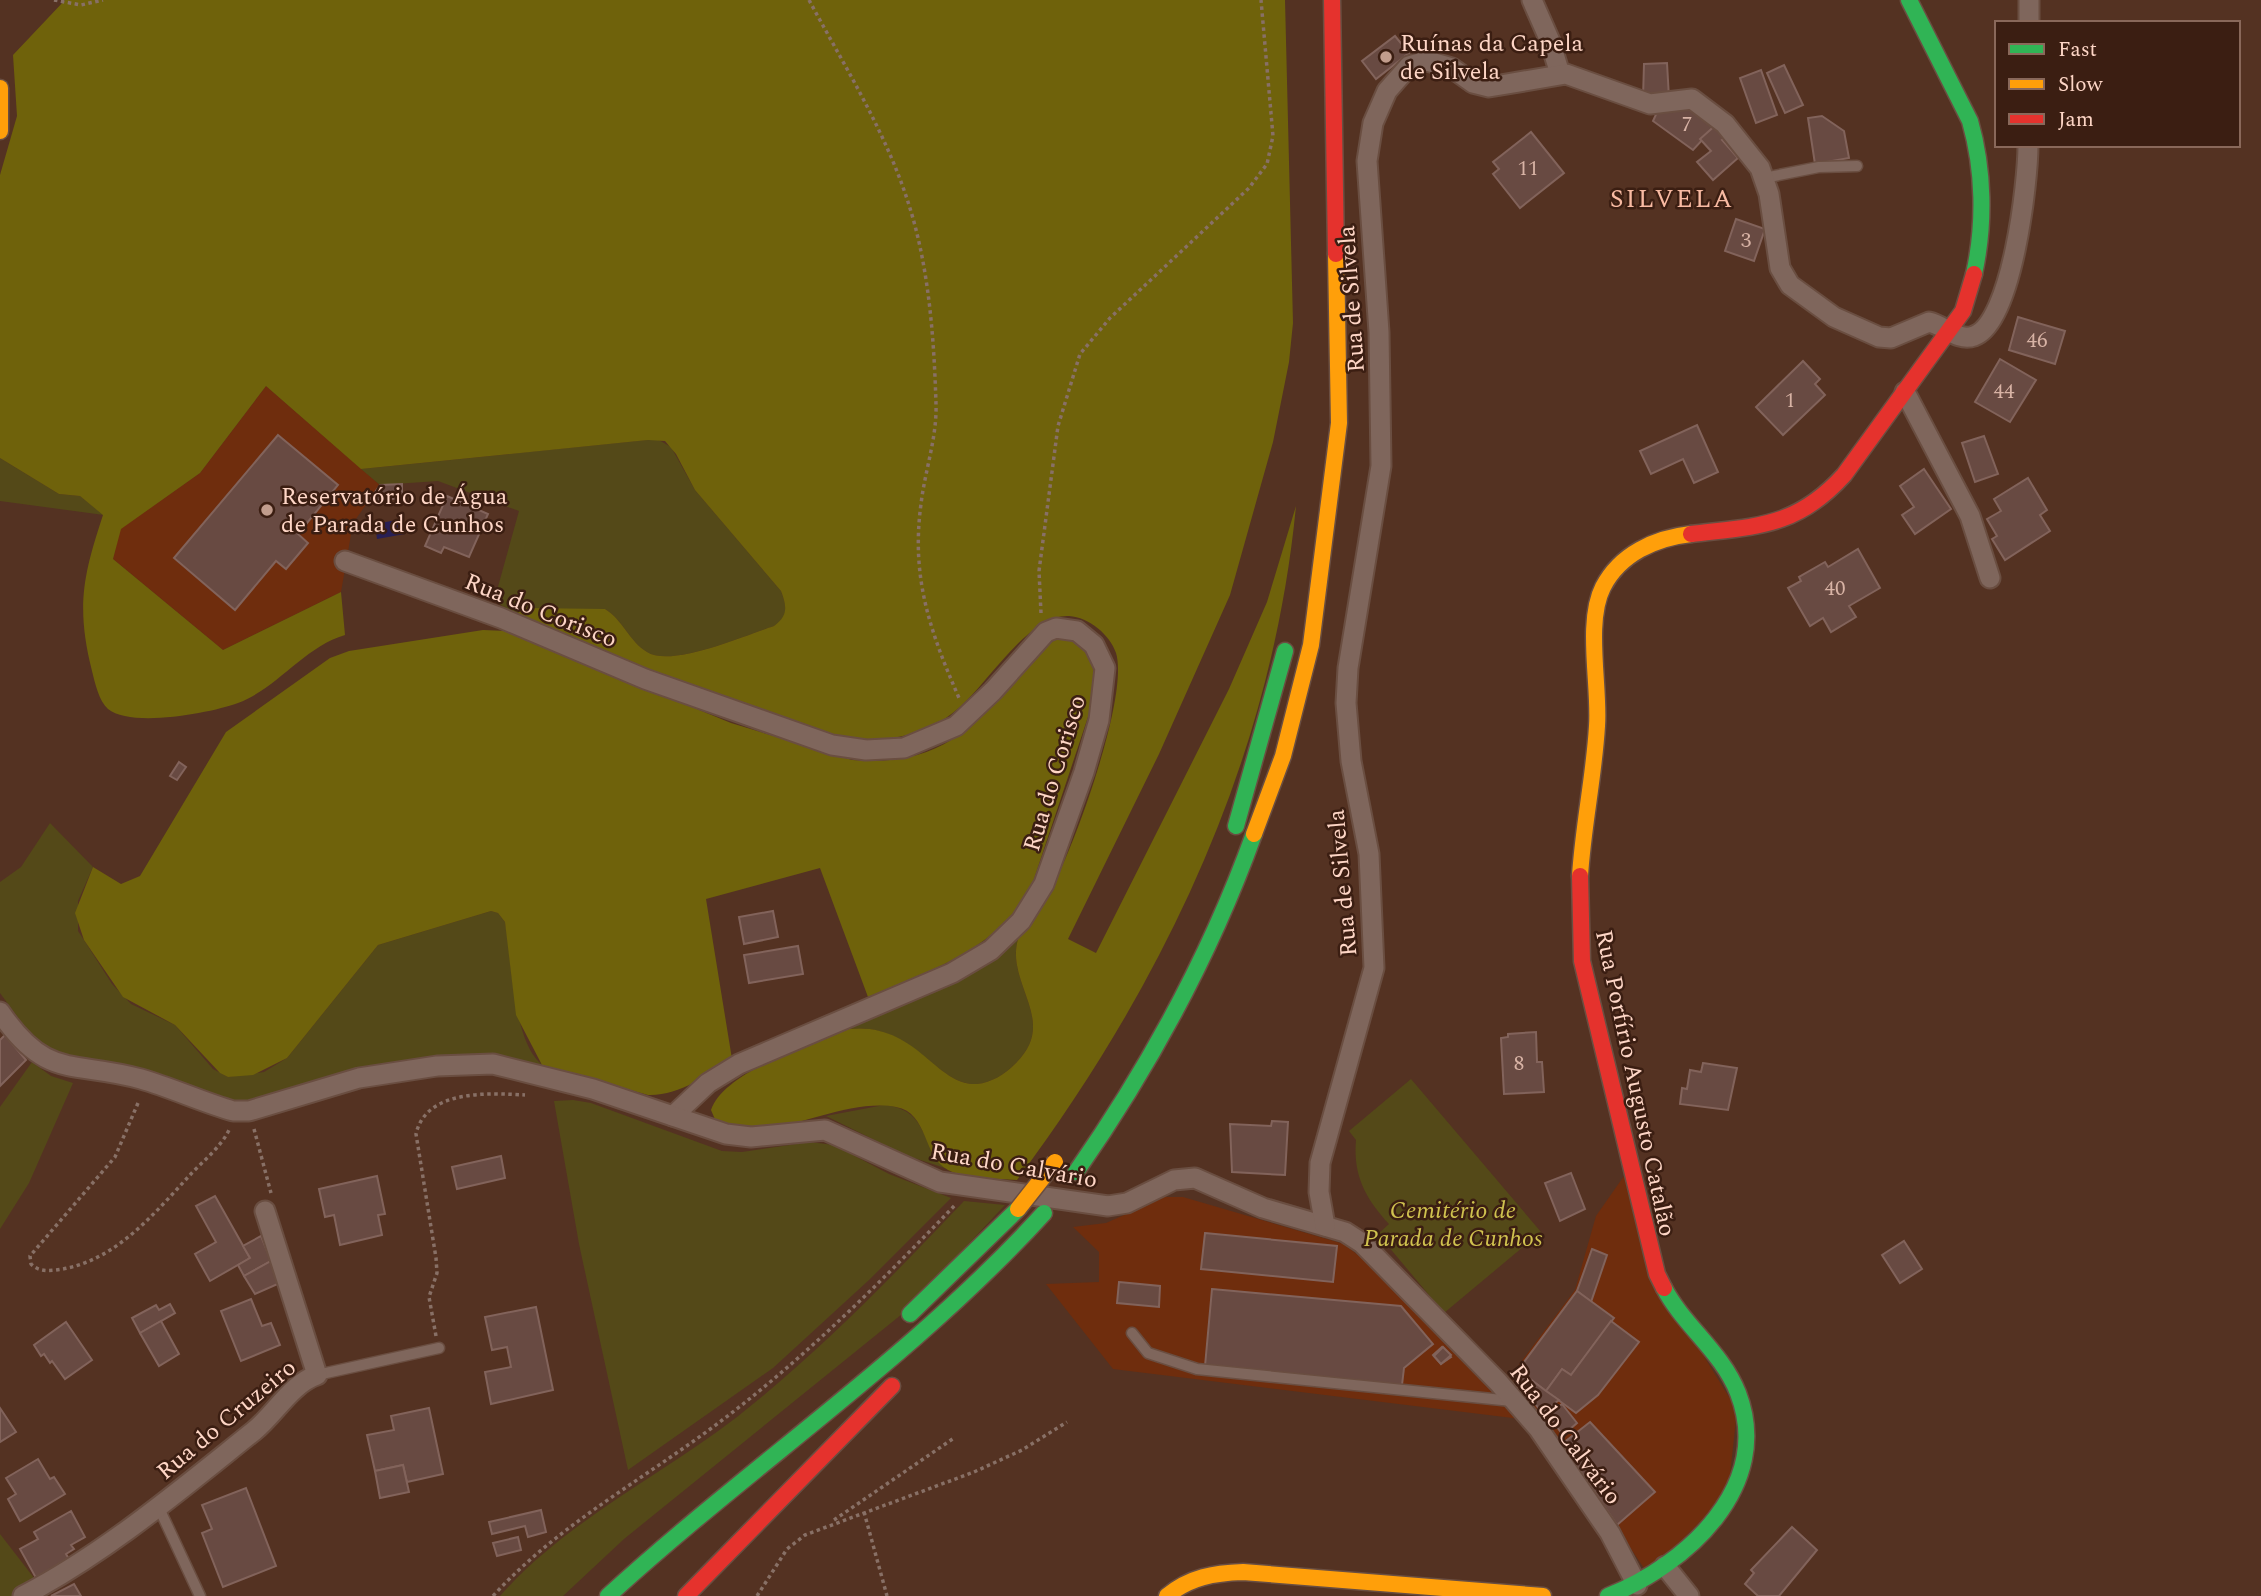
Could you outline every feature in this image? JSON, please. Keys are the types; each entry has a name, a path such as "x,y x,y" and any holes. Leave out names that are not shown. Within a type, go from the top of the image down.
{"main road":[{"path":"916,1358 967,1295 1044,1213 1120,1110 1169,1026 1226,911 1283,756 1311,645 1339,423 1332,0"},
{"name":"Rua Porfírio Augusto Catalão","path":"1608,1596 1637,1585 1665,1566 1708,1528 1729,1502 1745,1455 1746,1423 1744,1408 1731,1378 1671,1305 1657,1274 1582,961 1578,923 1578,872 1597,729 1597,624 1600,596 1604,582 1612,571 1649,542 1675,534 1760,527 1789,518 1815,503 1844,475 1951,332 1969,296 1977,268 1979,155 1970,121 1909,0"},
{"path":"0,88 0,131"},
{"path":"1319,217 1320,271"},
{"path":"1304,570 1322,422 1320,298"},
{"path":"1229,848 1278,684 1289,633"},
{"path":"1210,898 1222,873"},
{"path":"1098,1111 1161,1007 1183,958"},
{"path":"893,1329 1018,1209 1059,1157"},
{"path":"608,1596 679,1531 848,1399 967,1295"},
{"path":"686,1596 899,1379"},
{"path":"593,1596 654,1538 796,1416"},
{"path":"1167,1596 1186,1582 1202,1576 1243,1572 1543,1596"}],"street":[{"path":"1532,0 1550,41 1560,74"},
{"path":"2029,0 2029,21"},
{"name":"Rua de Silvela","path":"1325,1226 1319,1192 1320,1163 1372,984 1375,953 1370,854 1346,720 1348,668 1381,466 1379,332 1368,187 1371,130 1387,91 1409,66 1417,63 1440,64 1473,83 1489,87 1560,74 1650,104 1692,99 1700,102 1745,146 1764,178 1780,268 1798,293 1842,320 1879,337 1891,338 1929,322 1965,338 1976,336 1995,313 2017,243 2028,147"},
{"path":"1905,392 1970,516 1990,578"},
{"name":"Rua do Corisco","path":"345,561 500,618 645,679 832,745 866,750 904,748 941,734 967,716 1046,632 1066,628 1085,637 1101,656 1105,684 1092,746 1044,884 1021,921 991,950 952,973 731,1068 694,1095 673,1116"},
{"name":"Rua do Calvário","path":"0,1012 22,1039 52,1062 75,1069 137,1078 233,1111 249,1111 359,1078 480,1063 526,1070 739,1136 825,1130 850,1139 922,1176 972,1187 1108,1206 1128,1203 1174,1180 1195,1178 1263,1208 1325,1226 1350,1235 1362,1243 1515,1402 1603,1522 1637,1585"},
{"name":"Rua do Cruzeiro","path":"23,1596 159,1508 265,1422 301,1383 317,1375 268,1204"},
{"path":"1665,1566 1689,1596"}],"lane":[{"path":"1764,178 1819,167 1857,166"},
{"path":"1132,1333 1148,1353 1197,1369 1515,1402"},
{"path":"317,1375 439,1348"},
{"path":"159,1508 200,1596"}],"path":[{"path":"54,0 81,5 103,0"},
{"path":"809,0 870,108 909,204 918,238 930,306 936,408 921,505 918,566 929,626 967,716"},
{"path":"1046,632 1039,603 1039,571 1058,426 1080,354 1110,318 1249,188 1267,164 1273,136 1261,0"},
{"path":"439,1348 429,1297 437,1273 436,1258 416,1134 418,1123 437,1106 470,1095 534,1095"},
{"path":"138,1103 115,1157 30,1256 31,1264 37,1270 78,1266 115,1248 140,1228 226,1136 233,1111"},
{"path":"253,1125 268,1204"},
{"path":"493,1596 527,1560 581,1517 744,1403 876,1283 972,1187"},
{"path":"757,1596 787,1549 805,1535 828,1524 992,1465 1035,1443 1067,1422"},
{"path":"828,1524 954,1438"},
{"path":"864,1512 887,1596"}],"shaded area":[{"path":"65,0 1285,0 1293,323 1289,362 1273,442 1230,595 1159,754 1068,939 1096,953 1229,689 1267,602 1296,506 1283,599 1263,689 1236,776 1203,862 1164,945 1120,1025 1071,1104 1017,1180 973,1177 948,1170 934,1155 914,1117 896,1107 865,1106 759,1129 717,1124 711,1110 719,1096 751,1071 771,1060 849,1029 872,1029 892,1035 949,1075 962,1082 977,1084 1002,1074 1015,1064 1028,1048 1033,1033 1032,1018 1018,972 1018,939 1055,881 1064,861 1098,768 1115,701 1118,673 1116,653 1104,634 1091,623 1069,616 1053,619 1038,627 1008,654 966,701 946,718 929,727 901,737 881,739 850,737 818,730 667,676 517,615 520,610 527,608 605,609 641,647 658,656 673,656 709,648 774,626 782,619 785,606 781,591 695,490 676,454 665,441 648,440 361,469 266,386 200,473 121,529 113,559 223,650 341,592 345,635 317,649 266,688 226,707 152,718 119,715 105,706 92,671 83,610 87,574 103,515 80,496 59,494 0,458 0,175 17,116 13,55"},
{"path":"266,386 380,485 353,523 341,592 223,650 113,559 120,529 200,473"},
{"path":"402,519 405,534 377,539 375,524"},
{"path":"483,630 507,631 731,723 852,760 905,758 946,743 982,716 1041,650 1059,638 1078,645 1090,658 1095,676 1095,696 1030,891 997,930 937,968 868,997 820,868 706,899 732,1059 682,1088 648,1095 542,1065 516,1015 505,922 498,913 491,911 378,945 287,1058 253,1075 228,1077 220,1073 175,1025 123,997 84,940 75,913 93,867 121,884 140,876 226,732 330,658 349,651"},
{"path":"1624,1176 1705,1358 1737,1410 1728,1494 1648,1574 1512,1374 1575,1290 1596,1216"},
{"path":"1165,1197 1183,1197 1344,1244 1364,1260 1521,1419 1113,1369 1046,1284 1099,1282 1099,1252 1073,1227 1106,1223"}],"green space":[{"path":"657,439 671,447 695,490 781,591 785,611 782,619 774,626 690,653 658,656 641,647 605,609 517,615 494,601 519,511 438,481 380,485 361,469"},
{"path":"0,458 59,494 80,496 104,515 0,501"},
{"path":"50,823 93,867 78,901 78,931 112,984 131,1004 175,1025 213,1069 228,1077 264,1072 287,1058 378,945 491,911 498,913 505,922 515,1001 526,1042 535,1057 546,1067 491,1055 446,1057 345,1072 238,1105 41,1049 0,993 0,882 21,867"},
{"path":"1018,939 1018,972 1032,1018 1033,1033 1028,1048 1015,1064 998,1077 977,1084 962,1082 891,1035 871,1029 849,1029 962,979"},
{"path":"32,1062 51,1076 73,1083 29,1183 0,1229 0,1107"},
{"name":"Cemitério de Parada de Cunhos","path":"1411,1079 1541,1232 1444,1313 1378,1234 1389,1224 1373,1205 1362,1185 1357,1164 1356,1140 1349,1131"},
{"path":"554,1101 591,1103 722,1151 742,1152 810,1142 834,1145 889,1174 951,1198 869,1280 773,1368 628,1470 579,1244"},
{"path":"884,1105 899,1108 917,1121 932,1150 948,1169 905,1155 826,1116"},
{"path":"964,1201 1005,1205 907,1310 624,1539 563,1596 500,1596 526,1569 583,1522 707,1439 797,1367"},
{"path":"0,1534 48,1596 0,1596"}],"building":[{"name":"Ruínas da Capela de Silvela","path":"1395,36 1409,53 1376,79 1362,61"},
{"path":"1667,63 1669,98 1643,98 1644,64"},
{"path":"1784,65 1803,105 1785,113 1767,73"},
{"path":"1761,70 1777,115 1756,123 1740,78"},
{"path":"1691,103 1718,123 1693,150 1653,121 1658,110"},
{"path":"1822,116 1844,131 1849,158 1815,164 1808,118"},
{"path":"1718,123 1729,135 1722,140 1738,158 1713,180 1697,162 1711,151 1700,139"},
{"path":"1531,132 1564,173 1520,208 1493,174 1499,169 1493,162"},
{"path":"1736,219 1765,229 1754,261 1725,251"},
{"path":"2018,317 2065,331 2055,364 2009,350"},
{"path":"2000,359 2036,380 2010,422 1975,402"},
{"path":"1803,361 1820,379 1815,384 1825,395 1783,435 1756,407"},
{"path":"1697,425 1718,472 1694,483 1683,459 1651,474 1640,451"},
{"name":"Reservatório de Água de Parada de Cunhos","path":"278,435 338,485 298,534 308,543 286,569 276,561 235,610 174,558"},
{"path":"1984,436 1998,474 1975,482 1962,443"},
{"path":"1924,469 1951,509 1915,534 1902,515 1914,507 1900,486"},
{"path":"2028,478 2047,510 2040,515 2050,531 2005,560 1992,539 1997,536 1987,519 2001,511 1994,499"},
{"path":"402,484 402,498 369,501 380,485"},
{"path":"447,496 488,514 469,557 444,547 441,553 425,546"},
{"path":"1858,549 1880,588 1849,606 1856,617 1831,632 1823,618 1810,626 1788,588 1801,581 1799,577 1825,562 1828,567"},
{"path":"179,762 186,767 177,780 170,776"},
{"path":"773,911 778,937 744,944 739,917"},
{"path":"798,946 803,974 749,983 744,955"},
{"path":"1536,1032 1537,1062 1542,1062 1544,1092 1504,1094 1501,1038 1508,1037 1508,1034"},
{"path":"5,1035 26,1060 0,1086 0,1040"},
{"path":"1703,1063 1737,1068 1728,1110 1680,1104 1682,1088 1687,1089 1690,1070 1701,1072"},
{"path":"1272,1121 1288,1122 1285,1175 1232,1172 1230,1124 1271,1126"},
{"path":"501,1156 505,1178 457,1189 452,1167"},
{"path":"1571,1173 1585,1209 1560,1221 1545,1183"},
{"path":"377,1176 385,1214 378,1215 382,1235 340,1245 334,1215 325,1217 319,1189"},
{"path":"215,1196 250,1258 210,1281 195,1254 216,1242 196,1206"},
{"path":"1205,1233 1337,1246 1333,1282 1201,1269"},
{"path":"261,1236 271,1261 244,1276 238,1265 250,1258 243,1246"},
{"path":"1904,1241 1922,1269 1900,1283 1882,1255"},
{"path":"1592,1249 1607,1255 1591,1302 1577,1291"},
{"path":"271,1261 280,1283 255,1294 244,1276"},
{"path":"1119,1282 1160,1286 1159,1307 1117,1303"},
{"path":"1212,1289 1401,1306 1433,1344 1404,1368 1402,1385 1205,1366"},
{"path":"1577,1291 1614,1318 1571,1375 1562,1369 1546,1391 1518,1370"},
{"path":"251,1299 262,1326 271,1323 280,1345 241,1361 221,1311"},
{"path":"170,1304 175,1313 140,1333 132,1318 156,1305 159,1310"},
{"path":"536,1307 553,1390 491,1404 485,1372 511,1367 507,1347 492,1350 485,1317"},
{"path":"161,1321 179,1354 159,1366 140,1333"},
{"path":"1611,1321 1639,1342 1598,1395 1576,1413 1546,1391 1562,1369 1571,1375"},
{"path":"66,1322 92,1360 65,1379 52,1361 50,1363 44,1354 41,1356 34,1345"},
{"path":"1442,1347 1451,1357 1441,1364 1433,1355"},
{"path":"1443,1347 1451,1355 1441,1364 1434,1356"},
{"path":"1518,1370 1559,1400 1542,1413 1514,1375"},
{"path":"1562,1404 1577,1423 1563,1435 1548,1415"},
{"path":"0,1408 16,1432 0,1442"},
{"path":"429,1408 443,1474 407,1482 403,1465 375,1471 367,1435 394,1430 391,1416"},
{"path":"1590,1422 1655,1492 1617,1525 1562,1444"},
{"path":"38,1459 50,1479 54,1477 65,1494 20,1521 8,1499 16,1494 6,1478"},
{"path":"403,1465 409,1492 380,1498 375,1471"},
{"path":"246,1488 276,1566 223,1587 202,1533 212,1529 202,1505"},
{"path":"541,1510 546,1532 528,1537 525,1526 492,1534 489,1522"},
{"path":"71,1511 85,1537 71,1545 74,1549 66,1554 69,1559 36,1578 20,1549 38,1539 34,1532"},
{"path":"1792,1527 1817,1550 1779,1596 1758,1596 1745,1584 1754,1573 1751,1570"},
{"path":"518,1537 521,1550 497,1556 493,1543"},
{"path":"74,1584 81,1596 51,1596"}],"traffic: fast":[{"path":"1909,0 1970,121 1975,140 1981,217 1974,274"},
{"path":"1236,826 1285,651"},
{"path":"1076,1172 1129,1092 1176,1009 1218,923 1254,834"},
{"path":"910,1314 1018,1209"},
{"path":"608,1596 941,1315 1044,1213"},
{"path":"1608,1596 1666,1564 1693,1543 1716,1518 1733,1490 1744,1460 1746,1427 1738,1393 1713,1352 1672,1302 1664,1288"}],"traffic: slow":[{"path":"0,88 0,131"},
{"path":"1254,834 1283,756 1311,645 1339,423 1336,254"},
{"path":"1580,876 1597,726 1594,636 1598,601 1610,575 1629,557 1664,539 1691,534"},
{"path":"1018,1209 1055,1162"},
{"path":"1167,1596 1184,1584 1203,1577 1243,1572 1543,1596"}],"traffic: jam":[{"path":"1332,0 1336,254"},
{"path":"1691,534 1774,521 1792,515 1826,492 1844,475 1963,311 1974,274"},
{"path":"1580,876 1582,961 1657,1274 1664,1288"},
{"path":"686,1596 892,1386"}],"place":[{"name":"Ruínas da Capela de Silvela","path":"1386,57"},
{"name":"Reservatório de Água de Parada de Cunhos","path":"267,510"}],"district":[{"name":"SILVELA","path":"1672,198"}]}
